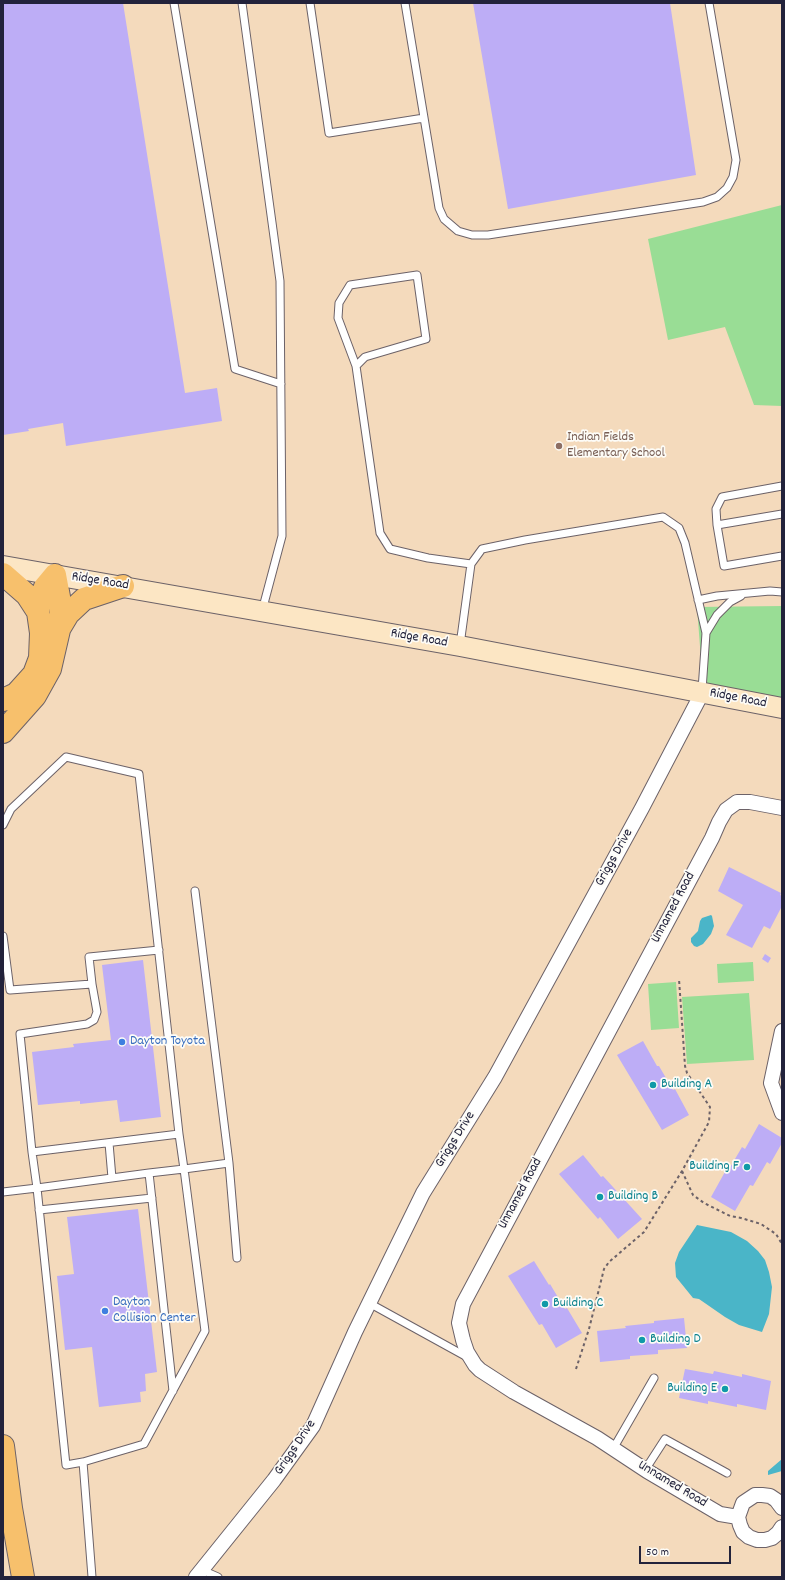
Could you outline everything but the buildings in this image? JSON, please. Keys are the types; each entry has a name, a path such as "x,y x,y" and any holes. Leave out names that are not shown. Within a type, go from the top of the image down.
{"highway":[{"path":"3,574 27,594 38,612"},
{"path":"3,700 16,694 34,674 40,658 41,633 38,612 41,597 45,587 55,575"},
{"path":"3,732 35,696 50,669 59,630 61,608 55,575"},
{"path":"59,630 68,614 84,599 123,586"},
{"path":"3,1446 11,1508 23,1577"}],"street":[{"name":"Ridge Road","path":"3,566 460,646 782,708"},
{"name":"Griggs Drive","path":"199,1574 274,1480 314,1426 369,1303 424,1193 495,1077 642,808 702,693"},
{"name":"Unnamed Road","path":"738,1517 720,1514 645,1470 597,1438 514,1392 480,1370 471,1359 463,1340 459,1323 463,1304 726,810 737,802 750,802 782,808"},
{"path":"782,1031 771,1083 782,1113"},
{"path":"781,1531 772,1538 757,1540 749,1537 744,1532 738,1517 739,1510 743,1504 755,1495 762,1494 770,1496 776,1500 782,1508"}],"lane":[{"path":"174,3 235,369 281,384"},
{"path":"242,3 280,281 282,536 262,611"},
{"path":"310,3 329,133 424,118"},
{"path":"405,3 439,208 444,219 458,231 472,235 488,235 703,202 717,196 727,188 733,177 736,160 710,3"},
{"path":"356,366 365,357 426,339 417,275 350,285 339,303 338,318 356,366 380,534 390,549 428,558 471,564"},
{"path":"782,486 722,497 716,510 724,566 782,556"},
{"path":"717,525 782,514"},
{"path":"460,646 471,564 482,549 525,540 663,517 679,528 685,543 706,633 702,693"},
{"path":"698,600 770,591 782,592"},
{"path":"706,633 717,615 730,602 745,594"},
{"path":"3,825 11,809 66,757 139,774 159,950 179,1134 205,1330 144,1444 83,1462 66,1465 20,1034 87,1024 94,1020 96,1012 89,957 159,950"},
{"path":"196,891 229,1163 237,1258"},
{"path":"3,936 10,990 92,984"},
{"path":"32,1152 179,1134"},
{"path":"108,1143 112,1178"},
{"path":"3,1192 229,1163"},
{"path":"149,1173 173,1391"},
{"path":"39,1210 152,1198"},
{"path":"369,1303 471,1359"},
{"path":"613,1449 654,1378"},
{"path":"645,1470 666,1439 727,1473"},
{"path":"83,1462 92,1577"},
{"path":"199,1574 218,1577"}],"path":[{"path":"576,1369 589,1329 604,1269 609,1262 644,1232 682,1171 709,1122 711,1113 707,1100 687,1073 685,1066 679,979"},
{"path":"682,1171 693,1195 704,1203 730,1216 761,1224 776,1234 782,1244"}],"green space":[{"path":"782,205 782,406 754,405 725,327 668,340 648,239"},
{"path":"782,606 782,702 703,686 697,607"},
{"path":"753,962 754,981 718,983 717,964"},
{"path":"676,982 679,1028 651,1030 648,984"},
{"path":"749,993 754,1060 687,1064 682,997"}],"water":[{"path":"711,915 714,926 711,934 703,944 697,947 694,946 691,942 691,938 698,931 700,921 702,918"},
{"path":"697,1225 731,1232 747,1241 765,1260 772,1287 769,1314 762,1332 739,1325 699,1299 693,1298 676,1277 675,1263 679,1252"},
{"path":"782,1459 782,1471 768,1475 768,1471"}],"place":[{"name":"Indian Fields Elementary School","path":"559,446"},
{"name":"Dayton Toyota","path":"122,1042"},
{"name":"Building A","path":"653,1085"},
{"name":"Building F","path":"747,1167"},
{"name":"Building B","path":"600,1197"},
{"name":"Building C","path":"545,1304"},
{"name":"Dayton Collision Center","path":"105,1311"},
{"name":"Building D","path":"642,1340"},
{"name":"Building E","path":"725,1389"}]}
